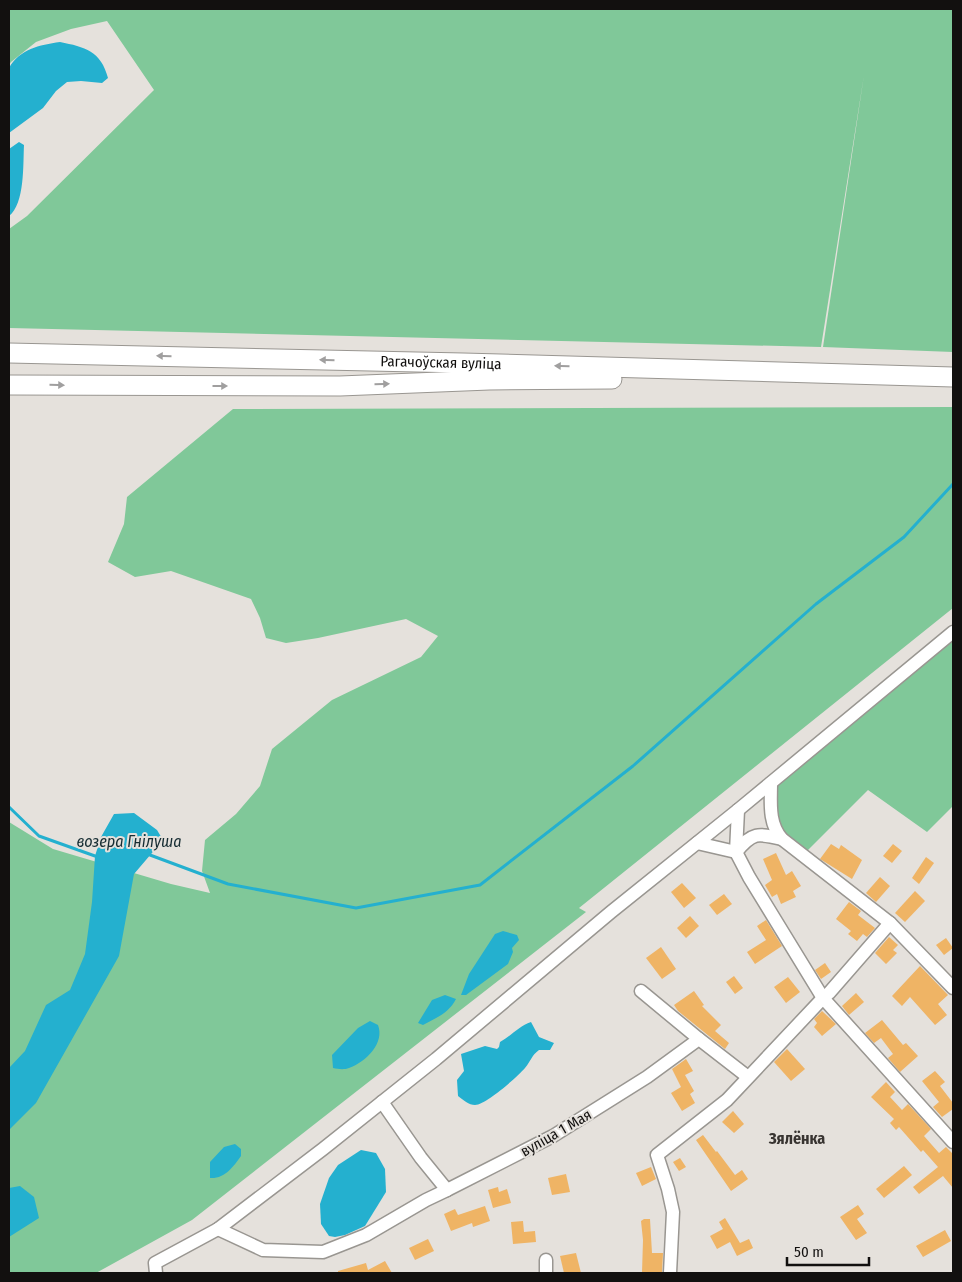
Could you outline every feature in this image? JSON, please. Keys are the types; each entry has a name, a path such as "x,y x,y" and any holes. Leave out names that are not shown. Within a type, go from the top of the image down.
{"main road":[{"name":"Рагачоўская вуліца","path":"9,353 463,362 953,377"},
{"name":"Рагачоўская вуліца","path":"9,385 340,386 489,380 873,376"}],"street":[{"path":"156,1273 155,1263 218,1229 382,1102 953,632"},
{"path":"771,783 771,810 774,830 782,839 890,923 953,988"},
{"path":"738,810 736,852 749,877 823,998 953,1142"},
{"path":"736,852 748,838 762,834 782,839"},
{"path":"696,843 736,852"},
{"path":"670,1273 672,1212 668,1189 657,1155 726,1100 829,993 890,923"},
{"path":"641,991 748,1077"},
{"name":"вуліца 1 Мая","path":"218,1229 263,1250 323,1252 366,1235 426,1200 553,1136 648,1077 699,1039"},
{"path":"382,1102 421,1158 447,1190"},
{"path":"546,1260 546,1273"}],"green space":[{"path":"9,9 953,9 953,352 823,347 864,75 821,347 9,328 9,229 27,216 154,90 107,21 71,29 36,42 9,65"},
{"path":"953,407 953,608 579,908 586,912 192,1220 96,1273 9,1273 9,822 53,849 171,884 210,893 202,871 205,840 236,814 260,786 272,749 332,700 421,657 438,636 406,619 286,643 266,638 260,618 251,599 171,571 135,577 108,562 124,524 127,497 233,409"},
{"path":"953,640 953,806 927,832 868,790 806,852 789,836 780,824 777,808 777,785"}],"water":[{"path":"60,42 84,48 91,52 101,62 108,78 102,83 67,82 56,91 43,108 9,133 9,68 24,52"},
{"path":"19,142 24,145 21,193 18,203 9,216 9,149"},
{"name":"возера Гнілуша","path":"134,813 157,830 163,840 134,874 119,956 36,1103 9,1130 9,1068 25,1051 46,1005 70,990 85,954 92,902 95,856 101,837 114,814"},
{"path":"503,931 517,935 519,940 512,948 513,952 508,964 466,995 461,995 469,974 495,934"},
{"path":"445,995 456,999 450,1008 442,1015 423,1025 418,1023 432,1000"},
{"path":"370,1021 378,1025 379,1032 379,1038 372,1051 362,1061 349,1068 333,1068 332,1055 358,1028"},
{"path":"531,1022 539,1037 554,1043 550,1050 539,1050 516,1077 487,1100 475,1105 466,1102 458,1096 457,1080 464,1071 461,1054 485,1046 497,1049 500,1042"},
{"path":"235,1144 241,1149 241,1156 232,1168 220,1177 210,1178 210,1162 224,1147"},
{"path":"361,1150 376,1153 385,1169 386,1192 365,1226 345,1235 329,1236 321,1224 320,1204 329,1178 338,1165"},
{"path":"20,1186 34,1197 39,1218 9,1237 9,1188"}],"building":[{"path":"831,844 839,849 841,845 862,860 852,879 820,859"},
{"path":"893,844 902,851 892,863 883,856"},
{"path":"776,853 786,875 792,871 801,886 793,891 796,897 781,904 777,894 772,897 765,885 772,880 763,859"},
{"path":"926,857 934,863 919,884 912,878"},
{"path":"880,877 890,886 876,902 866,893"},
{"path":"682,883 696,898 684,908 671,892"},
{"path":"915,891 925,901 905,922 895,913"},
{"path":"724,894 732,904 717,915 709,905"},
{"path":"849,902 861,911 858,915 875,928 867,937 863,934 857,941 848,934 851,931 836,919"},
{"path":"690,916 699,926 686,938 677,928"},
{"path":"766,920 782,946 755,964 747,952 766,940 757,926"},
{"path":"889,937 898,945 893,950 897,953 886,964 875,953"},
{"path":"946,938 953,948 944,955 936,945"},
{"path":"661,947 676,969 662,979 646,958"},
{"path":"825,963 831,972 821,979 815,970"},
{"path":"920,966 948,995 938,1004 947,1015 935,1025 910,997 902,1006 892,996"},
{"path":"734,976 743,988 735,994 726,982"},
{"path":"788,977 800,992 786,1003 774,987"},
{"path":"694,991 704,1005 702,1006 721,1025 715,1031 729,1043 725,1049 678,1011 674,1005"},
{"path":"856,993 864,1002 849,1015 842,1006"},
{"path":"822,1011 836,1024 822,1036 814,1027 817,1023 814,1019"},
{"path":"882,1020 903,1045 906,1043 918,1056 900,1072 888,1058 893,1054 881,1038 874,1043 865,1033"},
{"path":"787,1049 805,1069 791,1081 774,1062"},
{"path":"686,1059 693,1071 685,1075 694,1091 690,1094 695,1103 682,1111 671,1093 681,1087 672,1069"},
{"path":"935,1071 945,1082 940,1086 953,1103 953,1109 942,1117 933,1107 939,1102 922,1081"},
{"path":"886,1082 895,1092 890,1097 902,1110 908,1104 931,1129 924,1136 939,1153 946,1147 953,1154 953,1188 943,1176 919,1194 913,1187 938,1167 923,1150 921,1152 899,1127 896,1130 890,1123 894,1119 871,1097"},
{"path":"733,1111 744,1124 734,1133 722,1122"},
{"path":"703,1135 735,1175 742,1170 748,1179 731,1191 696,1140"},
{"path":"680,1158 686,1167 679,1171 673,1162"},
{"path":"904,1166 912,1175 884,1198 876,1189"},
{"path":"651,1167 656,1179 642,1186 636,1173"},
{"path":"566,1174 570,1192 552,1195 548,1178"},
{"path":"498,1187 499,1192 507,1189 511,1203 493,1208 488,1190"},
{"path":"858,1205 864,1214 857,1219 867,1233 856,1240 840,1217"},
{"path":"485,1206 490,1221 473,1227 472,1223 451,1231 444,1214 455,1209 458,1215"},
{"path":"725,1218 740,1243 749,1239 753,1248 737,1256 730,1242 717,1249 710,1236 723,1229 719,1222"},
{"path":"650,1219 652,1253 663,1253 662,1273 642,1273 643,1240 641,1221"},
{"path":"523,1221 524,1232 535,1231 536,1242 513,1244 511,1222"},
{"path":"945,1230 951,1241 923,1257 916,1246"},
{"path":"428,1239 434,1251 415,1260 409,1248"},
{"path":"576,1253 581,1273 564,1273 560,1256"},
{"path":"385,1261 392,1273 338,1273 338,1271 366,1263 368,1270"}],"waterway":[{"path":"150,855 228,884 356,908 480,885 633,766 816,604 904,537 953,484"},
{"path":"9,807 39,836 95,856"}],"district":[{"name":"Зялёнка","path":"797,1138"}]}
